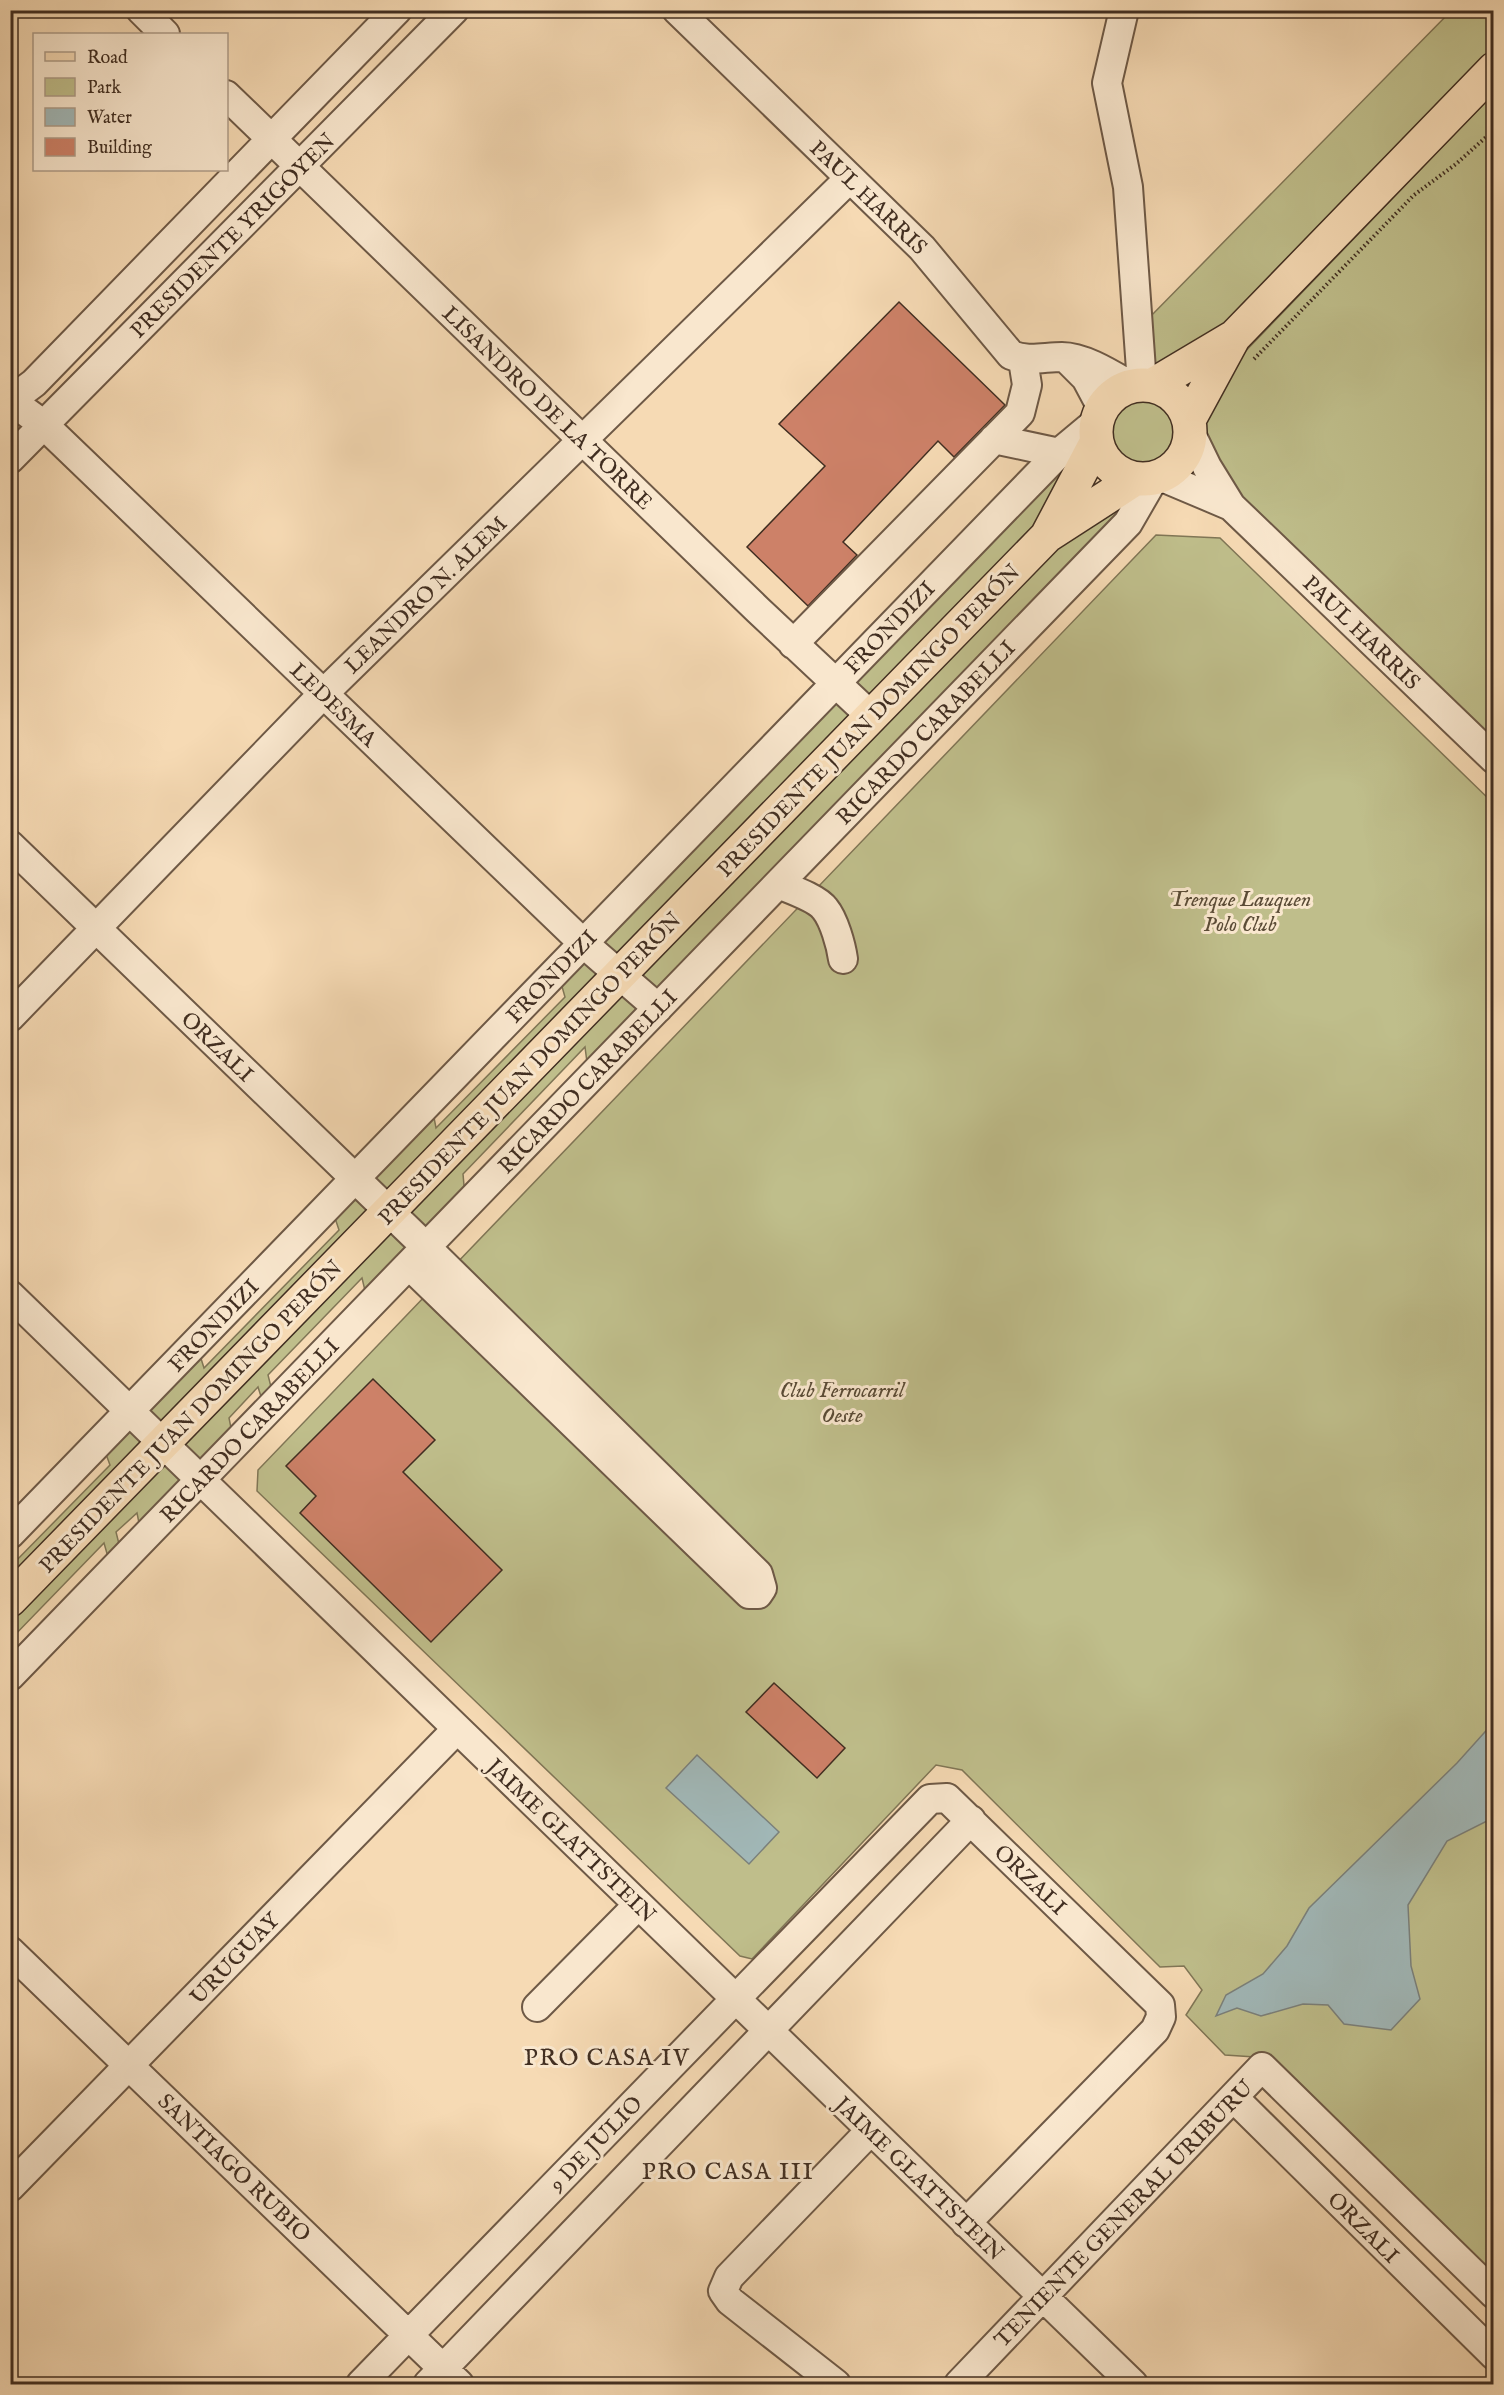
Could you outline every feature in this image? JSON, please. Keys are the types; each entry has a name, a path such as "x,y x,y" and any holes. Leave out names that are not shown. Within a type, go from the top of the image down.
{"main road":[{"path":"1190,426 1242,351 1494,69"},
{"path":"1142,385 1165,390 1176,397 1184,408 1190,426 1188,446 1182,459 1172,469 1150,478 1122,475 1110,467 1101,456 1098,425 1109,398 1142,385 1242,351"},
{"name":"PRESIDENTE JUAN DOMINGO PERÓN","path":"1047,536 1098,425"},
{"name":"PRESIDENTE JUAN DOMINGO PERÓN","path":"10,1600 1047,536 1150,478"}],"street":[{"path":"141,10 164,33"},
{"name":"PRESIDENTE YRIGOYEN","path":"11,401 34,383 397,10"},
{"name":"PRESIDENTE YRIGOYEN","path":"10,459 454,10"},
{"name":"PAUL HARRIS","path":"677,10 922,248 1011,356 1023,360"},
{"path":"793,644 1020,413 1027,385 1023,360 1065,356 1142,385 1128,187 1107,83 1124,10"},
{"name":"LISANDRO DE LA TORRE","path":"228,97 793,644 871,716"},
{"name":"LEANDRO N. ALEM","path":"10,1017 323,694 849,179"},
{"path":"1065,356 1086,378 1098,425"},
{"name":"LEDESMA","path":"11,401 44,424 583,943 658,1008"},
{"name":"FRONDIZI","path":"10,1534 1059,453 1098,425"},
{"name":"PAUL HARRIS","path":"1190,426 1207,467 1231,506 1494,759"},
{"path":"994,439 1059,453"},
{"name":"PAUL HARRIS","path":"1150,478 1231,506"},
{"name":"RICARDO CARABELLI","path":"10,1676 1128,523 1150,478"},
{"name":"ORZALI","path":"10,845 389,1212 418,1256"},
{"path":"778,884 798,892 825,908 840,944 843,959"},
{"path":"418,1256 758,1574 762,1588 758,1594 749,1594 418,1256"},
{"name":"JAIME GLATTSTEIN","path":"10,1295 1133,2385"},
{"name":"URUGUAY","path":"10,2187 457,1729"},
{"name":"ORZALI","path":"930,1799 947,1798 971,1820 1160,2005 1161,2016 1155,2030 966,2223"},
{"name":"9 DE JULIO","path":"361,2385 930,1799"},
{"name":"9 DE JULIO","path":"443,2379 768,2031 971,1820"},
{"path":"537,2007 638,1905"},
{"name":"SANTIAGO RUBIO","path":"10,1951 409,2336 443,2379"},
{"name":"ORZALI","path":"1262,2067 1494,2294"},
{"name":"TENIENTE GENERAL URIBURU","path":"959,2385 1262,2067"},
{"name":"ORZALI","path":"1234,2098 1494,2355"},
{"path":"836,2385 730,2301 723,2290 729,2277 871,2130"}],"path":[{"path":"1242,351 1414,195 1456,164 1494,130"}],"green space":[{"path":"1451,11 1493,11 1493,54 1245,313 1148,375 1145,322"},
{"path":"1493,94 1493,748 1233,498 1201,438 1208,411 1236,361"},
{"path":"1142,395 1163,401 1173,411 1179,432 1173,453 1163,463 1142,469 1121,463 1111,453 1105,432 1111,411 1121,401"},
{"path":"1061,459 1071,469 1038,531 11,1588 11,1566 110,1465 103,1446 198,1349 204,1368 339,1230 332,1209 432,1107 436,1128 565,997 559,976"},
{"path":"1119,501 1127,513 588,1070 585,1047 463,1174 465,1197 367,1299 362,1278 268,1375 273,1395 264,1406 258,1387 229,1418 233,1438 141,1533 137,1513 116,1532 121,1552 110,1564 104,1543 11,1639 11,1615 1052,544"},
{"name":"Club Ferrocarril Oeste","path":"1156,535 1220,538 1493,803 1493,2275 1270,2058 1225,2055 1186,2015 1202,1990 1184,1966 1160,1967 962,1770 936,1765 752,1959 740,1956 257,1491 258,1470"}],"water":[{"path":"1493,1723 1493,1818 1447,1841 1408,1905 1411,1966 1420,1999 1391,2030 1344,2024 1328,2005 1303,2004 1261,2016 1237,2008 1216,2016 1226,1995 1263,1974 1287,1946 1309,1908 1457,1763"},
{"path":"697,1755 779,1832 749,1864 666,1788"}],"building":[{"path":"899,302 1005,405 954,457 938,441 843,542 857,555 808,606 747,547 825,466 779,424"},
{"path":"373,1379 435,1440 403,1472 502,1570 431,1642 300,1513 316,1496 286,1466"},
{"path":"774,1683 845,1748 817,1778 746,1712"}],"district":[{"name":"PRO CASA IV","path":"607,2057"},
{"name":"PRO CASA III","path":"728,2171"}],"park label":[{"name":"Trenque Lauquen Polo Club","path":"1240,910"}]}
